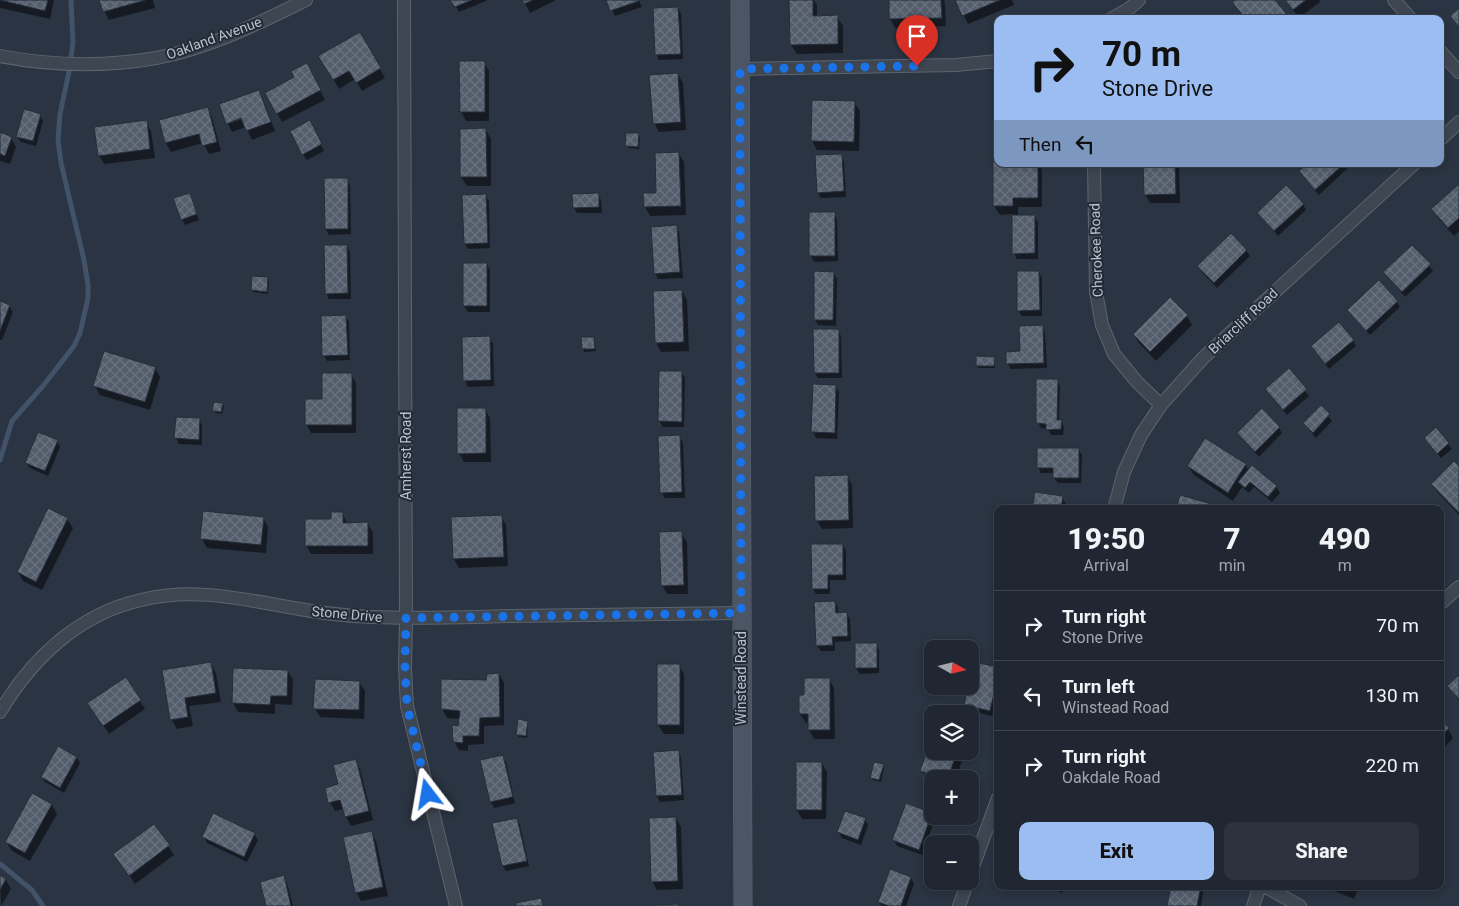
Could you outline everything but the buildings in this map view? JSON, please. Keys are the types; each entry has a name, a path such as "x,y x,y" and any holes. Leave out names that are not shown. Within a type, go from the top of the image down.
{"street":[{"name":"Oakland Avenue","path":"0,56 61,64 111,64 158,58 194,48 235,33 293,4 306,0"},
{"name":"Amherst Road","path":"404,0 405,668 407,706 456,906"},
{"name":"Winstead Road","path":"740,0 743,906"},
{"path":"1117,15 1130,8 1138,0"},
{"path":"1394,0 1407,15"},
{"path":"1444,55 1459,72"},
{"path":"740,69 956,65 994,61"},
{"path":"1444,136 1459,122"},
{"name":"Cherokee Road","path":"1094,167 1096,292 1102,325 1114,354 1137,382 1161,405"},
{"name":"Briarcliff Road","path":"1115,505 1124,472 1141,435 1161,405 1203,358 1411,167"},
{"path":"1444,600 1459,587"},
{"name":"Stone Drive","path":"0,712 15,687 36,662 58,641 82,624 105,612 140,600 174,594 212,594 297,609 371,617 741,613"},
{"path":"979,850 994,809"},
{"path":"959,906 965,890"},
{"path":"1253,906 1259,890"},
{"path":"1271,890 1300,906"}],"waterway":[{"path":"0,460 12,421 43,386 74,346 80,333 88,298 84,260 61,163 58,140 60,114 73,42 71,0"},
{"path":"0,864 32,890 43,906"}],"route":[{"path":"428,794 407,706 405,668 406,618 741,613 740,69 917,66"}]}
